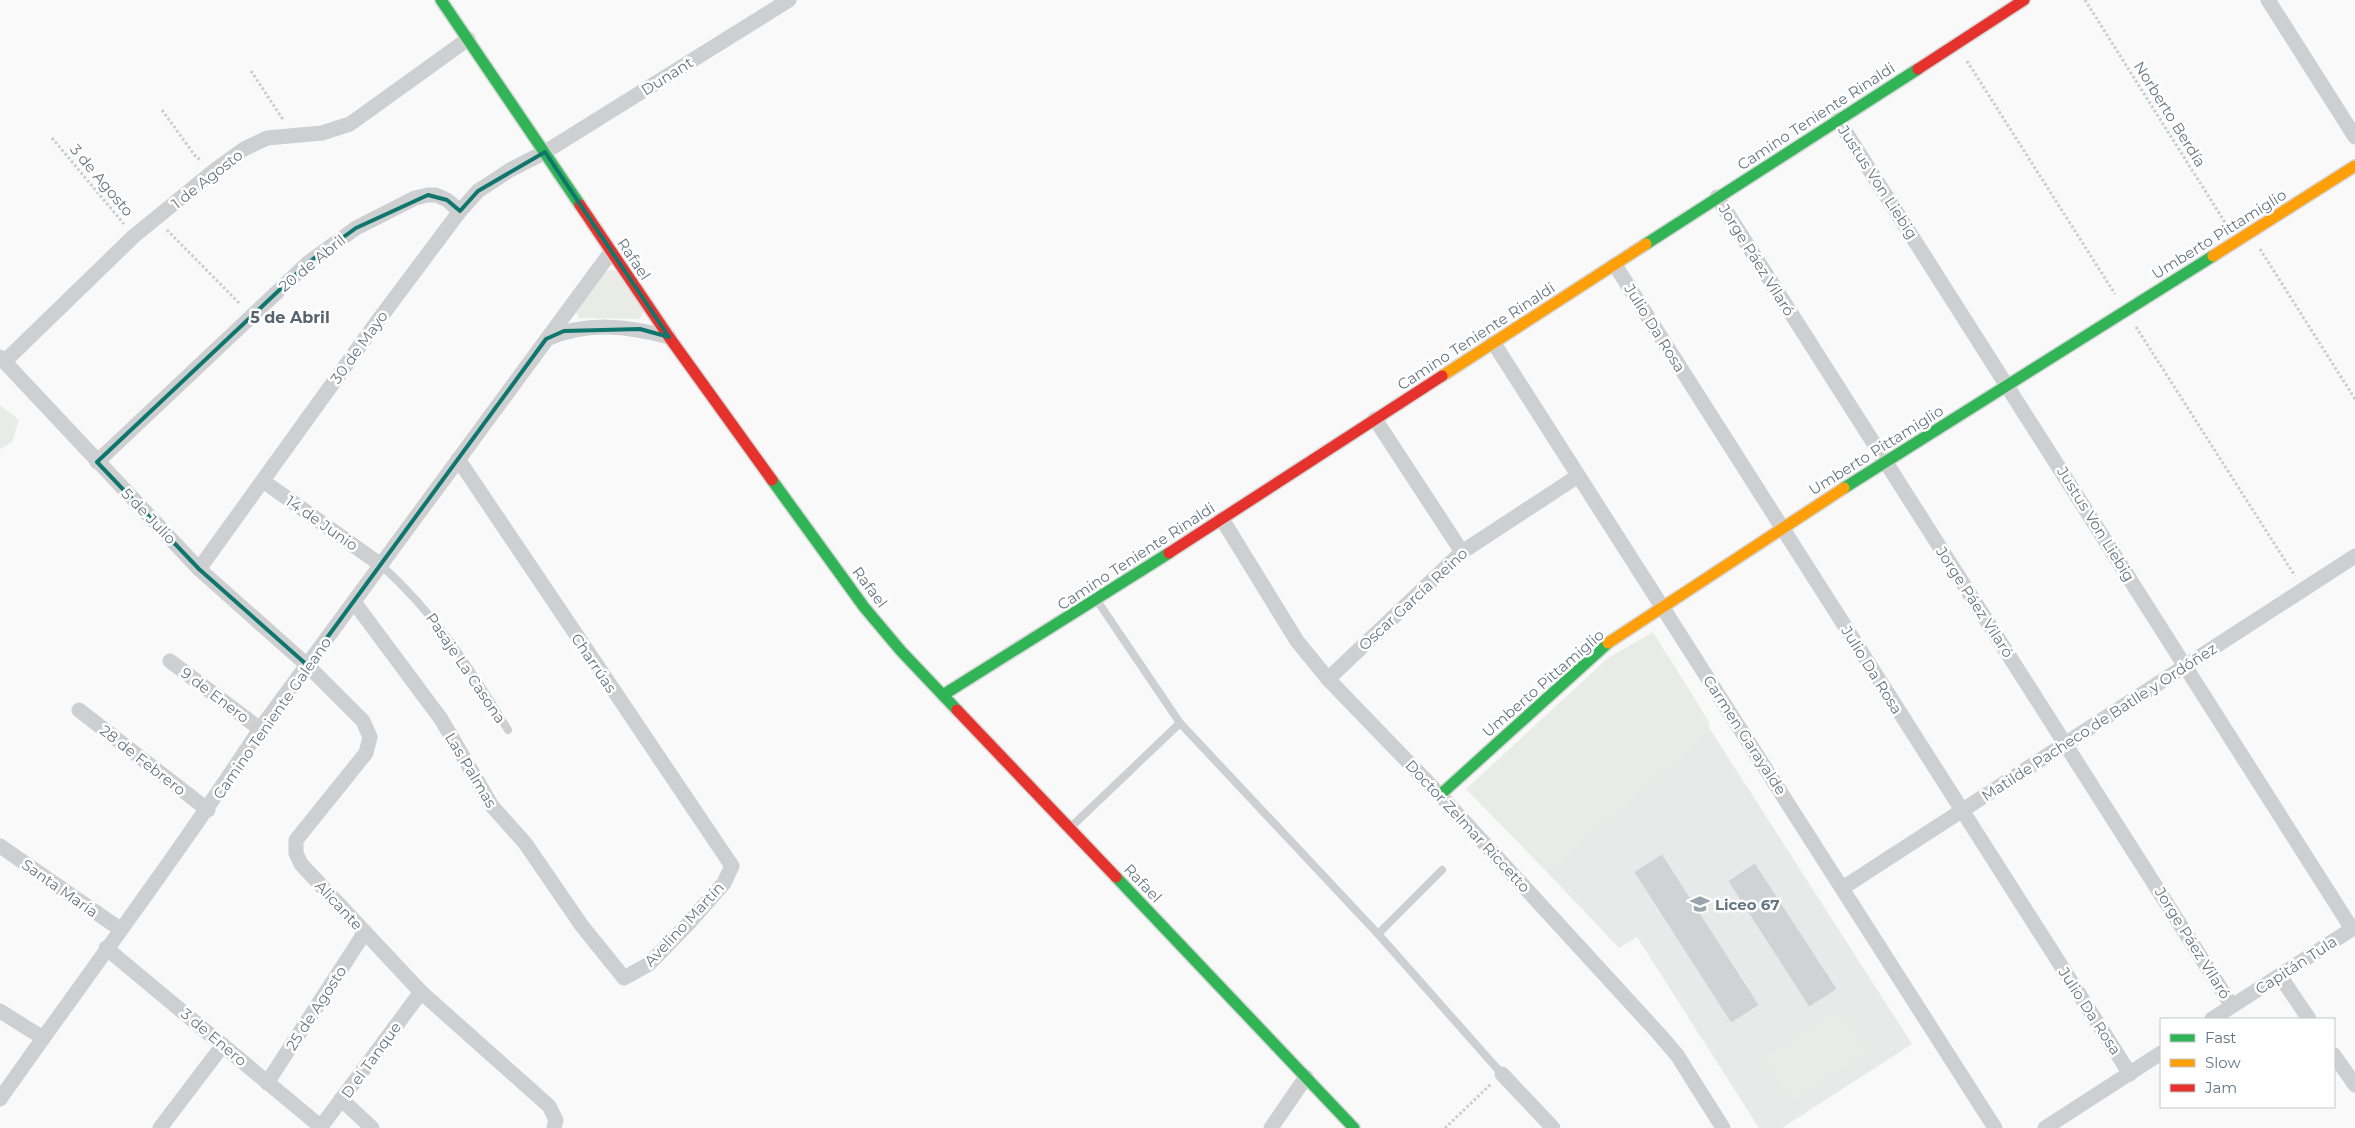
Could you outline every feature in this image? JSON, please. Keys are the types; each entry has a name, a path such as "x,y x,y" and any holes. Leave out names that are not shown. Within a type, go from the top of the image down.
{"street":[{"name":"Rafael","path":"441,0 669,337 864,607 901,651 1354,1128"},
{"name":"Dunant","path":"545,152 789,0"},
{"name":"Camino Teniente Rinaldi","path":"943,695 1222,519 2024,0"},
{"path":"2268,0 2355,137"},
{"name":"1 de Agosto","path":"2,360 134,236 215,170 244,149 267,138 292,134 322,133 350,124 468,39"},
{"name":"Justus Von Liebig","path":"1838,120 2353,928"},
{"name":"30 de Mayo","path":"199,569 376,322 460,211 478,191 545,152"},
{"name":"Umberto Pittamiglio","path":"1440,795 1603,647 1662,606 1782,527 2236,239 2355,166"},
{"name":"20 de Abril","path":"97,462 316,256 356,228 415,198 436,195 447,200 460,211"},
{"name":"Jorge Páez Vilaró","path":"1717,197 2067,744 2232,1006"},
{"name":"Camino Teniente Galeano","path":"0,1099 106,948 208,810 260,729 611,252"},
{"name":"Julio Da Rosa","path":"1615,265 2130,1074"},
{"path":"546,339 564,331 582,327 640,329 669,337"},
{"name":"Carmen Garayalde","path":"1493,342 1844,888 1995,1128"},
{"name":"5 de Julio","path":"2,360 199,569 307,665"},
{"path":"1375,419 1462,552"},
{"name":"Charrúas","path":"458,460 732,866"},
{"name":"Oscar García Reino","path":"1328,679 1462,552 1578,476"},
{"name":"14 de Junio","path":"263,481 381,565"},
{"name":"Doctor Zelmar Riccetto","path":"1222,519 1297,641 1328,679 1440,795 1659,1034 1677,1055 1723,1128"},
{"name":"Matilde Pacheco de Batlle y Ordóñez","path":"1844,888 2355,556"},
{"name":"Las Palmas","path":"354,602 440,719 492,806 526,843 582,926 613,965 624,978 630,975"},
{"name":"9 de Enero","path":"170,661 260,729"},
{"name":"Alicante","path":"307,665 363,721 370,737 366,752 296,840 296,853 301,864 421,992 549,1106 555,1124"},
{"name":"28 de Febrero","path":"79,710 208,810"},
{"name":"Santa María","path":"0,846 120,929"},
{"name":"Avelino Martín","path":"630,975 650,964 688,924 724,883 732,866"},
{"name":"Capitán Tula","path":"2214,1018 2353,928"},
{"name":"25 de Agosto","path":"268,1083 365,932"},
{"name":"3 de Enero","path":"106,948 320,1127"},
{"path":"2280,976 2308,1018"},
{"name":"D el Tanque","path":"320,1127 421,992"},
{"path":"0,1010 43,1038"},
{"path":"160,1128 223,1045"},
{"path":"2045,1128 2160,1054"},
{"path":"2335,1056 2355,1085"},
{"path":"1502,1074 1554,1128"},
{"path":"1271,1128 1306,1077"},
{"path":"342,1099 372,1128"}],"lane":[{"name":"Pasaje La Casona","path":"381,565 412,593 442,628 483,688 508,730"},
{"path":"1096,599 1180,723 1378,934 1502,1074"},
{"path":"1070,828 1180,723"},
{"path":"1378,934 1442,870"}],"path":[{"name":"Norberto Berdía","path":"2085,0 2236,239"},
{"path":"251,71 292,134"},
{"path":"162,110 196,157 215,170"},
{"name":"3 de Agosto","path":"52,138 134,236"},
{"path":"156,218 251,316"},
{"path":"2249,231 2355,399"},
{"path":"1445,1128 1502,1074"}],"highlighted area":[{"path":"545,152 669,337 640,329 564,331 546,339 307,665 199,569 97,462 309,262 356,228 428,195 447,200 460,211 478,191"}],"shaded area":[{"path":"605,271 616,271 644,310 640,319 579,318 576,312"},
{"path":"0,405 19,420 12,442 0,449"},
{"path":"1653,632 1708,720 1710,729 1546,871 1466,789 1608,658"},
{"name":"Liceo 67","path":"1710,729 1912,1044 1782,1128 1759,1128 1637,937 1619,948 1546,871"},
{"path":"1839,1010 1867,1052 1792,1101 1765,1058"}],"building":[{"path":"1662,854 1759,1005 1731,1023 1634,872"},
{"path":"1755,863 1837,989 1809,1007 1728,881"}],"traffic: fast":[{"path":"441,0 580,205"},
{"path":"1646,244 1918,69"},
{"path":"1844,488 2213,256"},
{"path":"772,480 864,607 901,651 957,710"},
{"path":"943,695 1169,553"},
{"path":"1440,795 1608,643"},
{"path":"1116,877 1354,1128"}],"traffic: slow":[{"path":"2213,256 2355,166"},
{"path":"1442,376 1646,244"},
{"path":"1608,643 1844,488"}],"traffic: jam":[{"path":"1918,69 2024,0"},
{"path":"580,205 669,337 772,480"},
{"path":"1169,553 1442,376"},
{"path":"957,710 1116,877"}],"place":[{"name":"Liceo 67","path":"1700,904"}],"district":[{"name":"5 de Abril","path":"290,317"}]}
